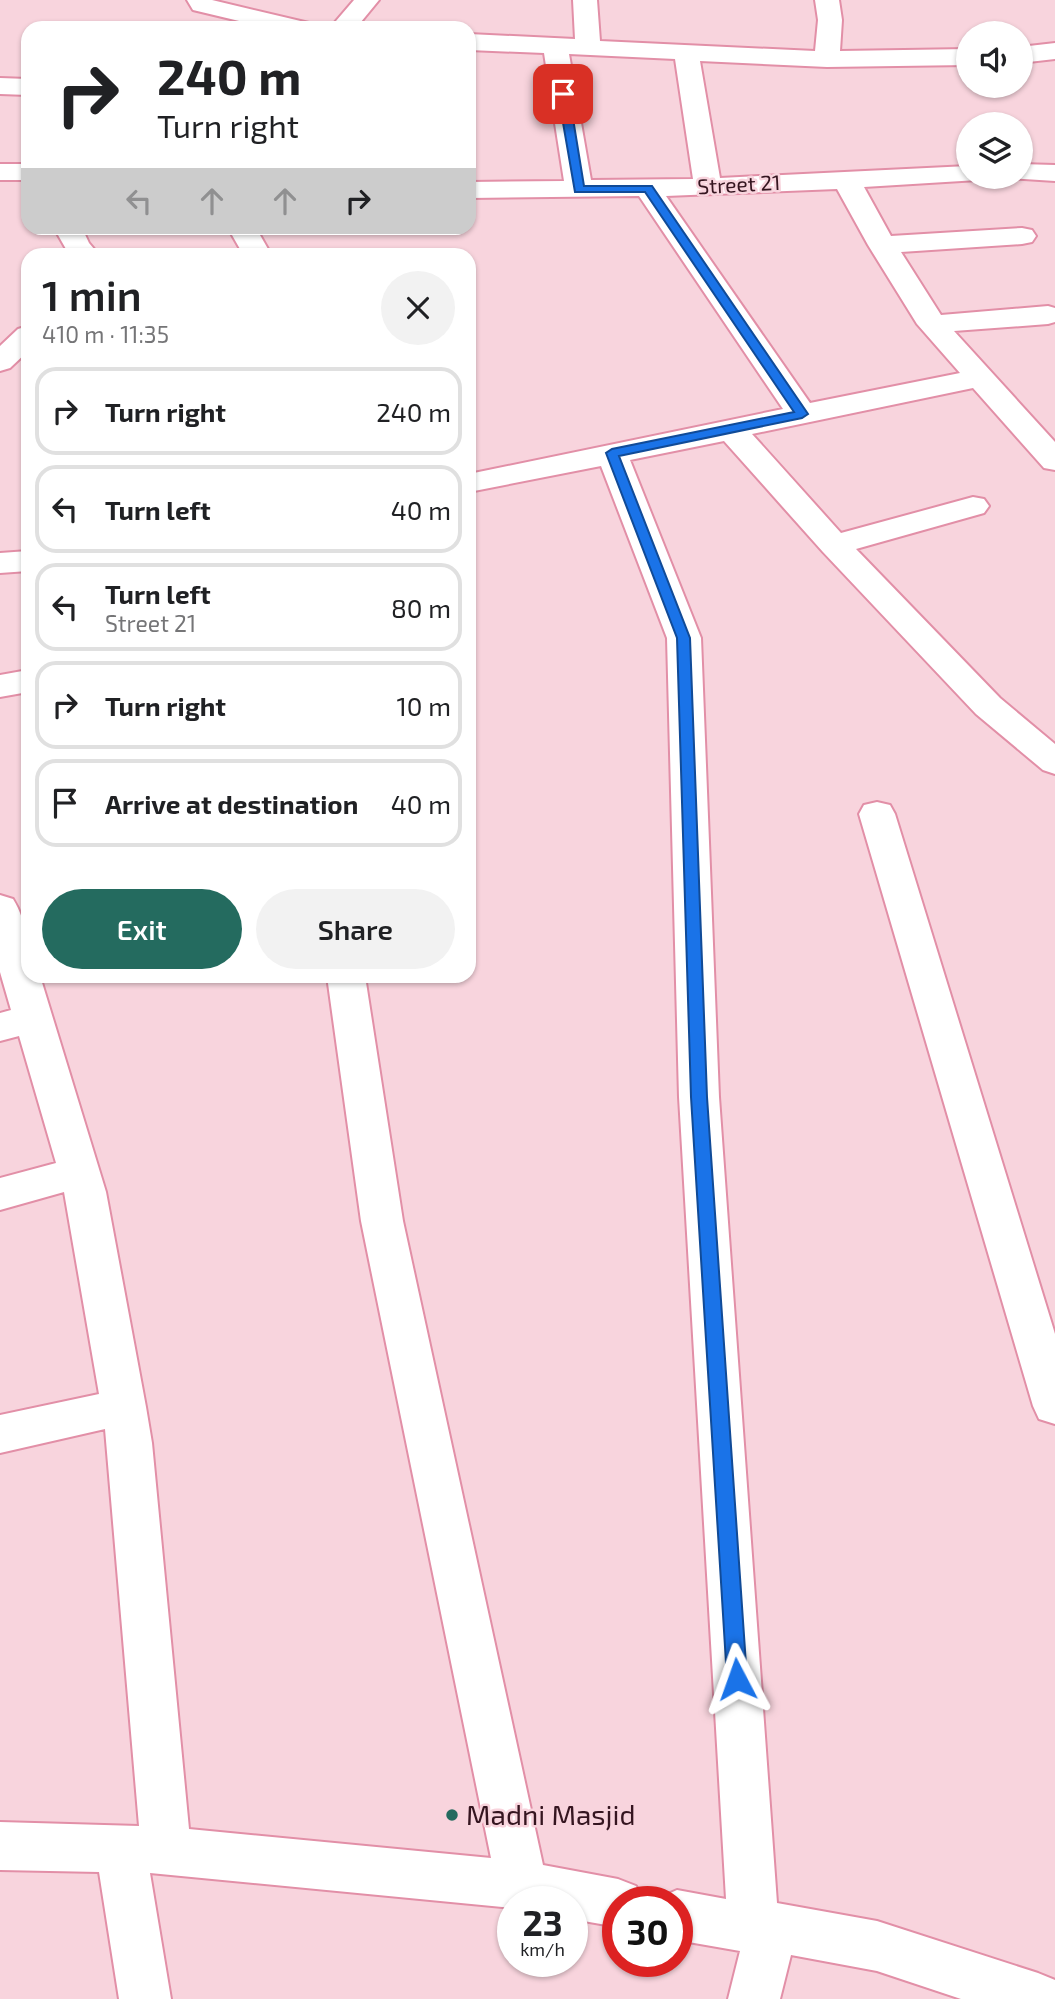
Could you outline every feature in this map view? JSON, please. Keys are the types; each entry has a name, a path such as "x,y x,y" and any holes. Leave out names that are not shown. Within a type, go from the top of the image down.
{"street":[{"path":"348,21 367,0"},
{"path":"585,0 588,47"},
{"path":"827,0 830,20 827,58"},
{"path":"204,12 258,21"},
{"path":"476,42 827,58 956,57"},
{"path":"555,46 579,190"},
{"path":"686,51 708,187"},
{"path":"1033,54 1055,51"},
{"path":"0,86 21,87"},
{"path":"0,172 21,172"},
{"path":"1033,172 1055,173"},
{"name":"Street 21","path":"476,190 648,189 956,175"},
{"path":"846,180 882,245 932,324 1055,461"},
{"path":"648,189 802,414"},
{"path":"882,245 1022,236"},
{"path":"932,324 1048,315"},
{"path":"21,342 0,364 21,372"},
{"path":"476,482 979,378"},
{"path":"731,430 834,545 988,706 1055,762"},
{"path":"612,453 684,638 699,1097 762,1928 754,1999"},
{"path":"834,545 973,506"},
{"path":"0,563 21,562"},
{"path":"0,686 21,682"},
{"path":"877,814 1055,1406"},
{"path":"0,908 16,1022 85,1192 131,1457 145,1999"},
{"path":"347,983 382,1221 522,1885"},
{"path":"0,1194 79,1172"},
{"path":"0,1434 124,1407"},
{"path":"0,1846 143,1849 522,1885 602,1900"},
{"path":"693,1917 877,1946 1038,1999"}],"place":[{"name":"Madni Masjid","path":"452,1815"}],"route":[{"path":"563,94 579,190 648,189 802,414 612,453 684,638 699,1097 737,1679"}]}
